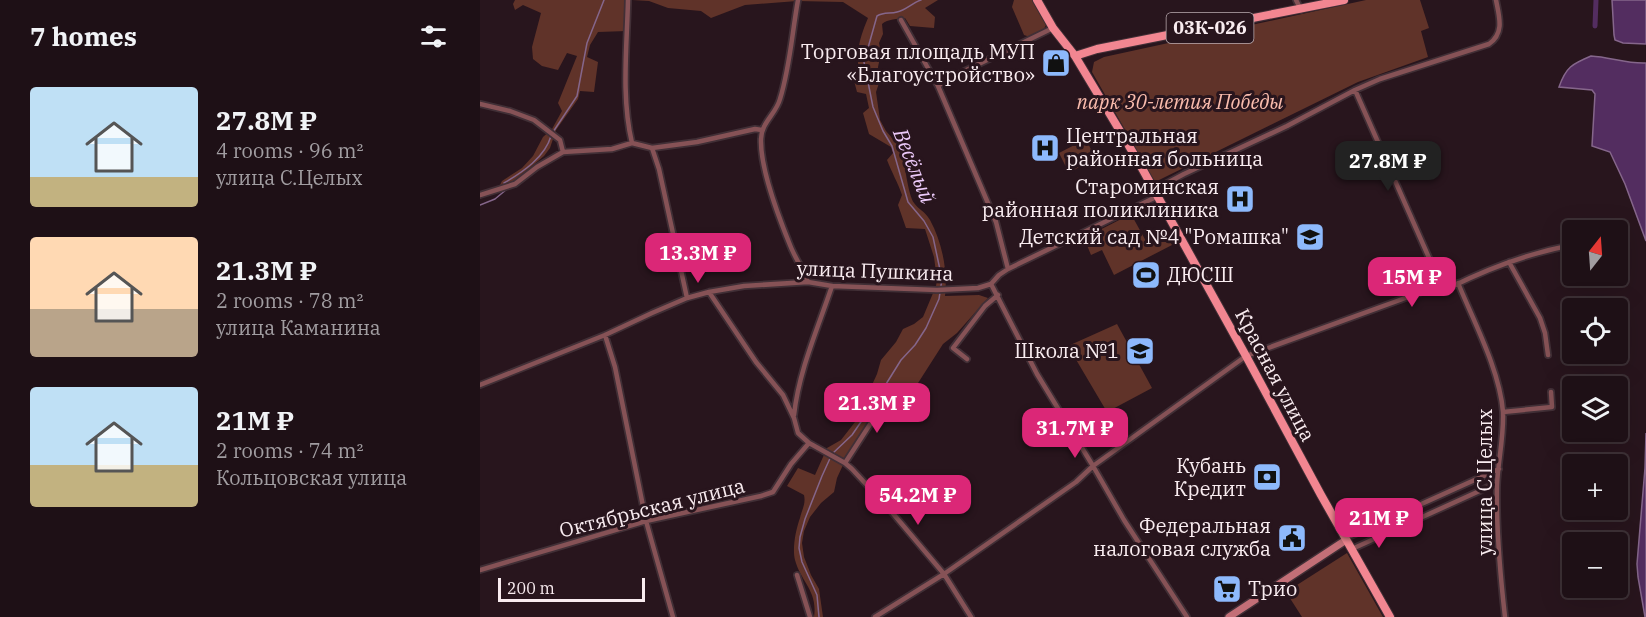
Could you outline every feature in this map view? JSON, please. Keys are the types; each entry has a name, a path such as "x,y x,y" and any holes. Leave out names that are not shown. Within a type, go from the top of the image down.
{"main road":[{"name":"Красная улица","path":"1037,0 1053,28 1075,56 1156,193 1390,617"},
{"name":"03К-026","path":"1075,56 1097,49 1344,0"},
{"path":"1229,617 1346,539"}],"street":[{"path":"628,0 627,96 632,143"},
{"path":"798,0 784,86 778,106 762,130 762,153 771,190 791,247 808,282"},
{"path":"1296,0 1301,10"},
{"path":"1187,617 1124,520 1025,353 991,284 1008,269 1156,193 1184,174 1287,126 1355,90 1380,79 1490,44 1498,36 1500,24 1496,0"},
{"path":"901,20 938,86 996,222 1008,269"},
{"path":"938,86 1053,28"},
{"path":"1355,90 1441,285"},
{"path":"480,104 510,111 534,120 560,140 563,152"},
{"path":"480,195 515,184 537,167 563,152 612,149 632,143 652,148 707,140 755,129 762,130"},
{"path":"652,148 659,169 687,298"},
{"path":"875,617 944,574 1076,482 1093,466 1246,356 1441,285 1451,287 1509,262 1562,247"},
{"path":"1509,262 1539,318 1545,333 1548,355"},
{"name":"улица Пушкина","path":"480,385 605,335 687,298 709,292 744,286 808,282 832,286 937,290 978,288 991,284"},
{"name":"улица С.Целых","path":"1458,283 1495,374 1503,412 1497,483 1498,555 1505,617"},
{"path":"794,418 796,397 804,367 832,286"},
{"path":"709,292 756,362 786,400 798,433 809,443 845,463 890,510 944,574 971,617"},
{"path":"967,359 953,348 985,306 998,295"},
{"path":"605,335 615,366 646,521 673,617"},
{"path":"845,463 891,392"},
{"path":"1503,412 1552,406 1551,392"},
{"path":"786,400 796,397"},
{"name":"Октябрьская улица","path":"480,570 646,521 772,492 809,443"},
{"path":"1346,539 1499,469"},
{"path":"1352,549 1497,483"},
{"path":"1392,517 1397,529"},
{"path":"797,575 810,617"}],"green space":[{"path":"515,0 628,0 627,31 598,32 590,45 587,57 598,62 594,92 580,91 578,99 556,130 550,148 544,156 516,181 498,189 502,181 522,168 533,156 543,137 552,129 562,111 558,103 577,56 567,53 558,70 542,66 533,59 532,47 541,13 523,5 515,10 513,4"},
{"path":"632,0 938,0 925,8 935,17 934,28 910,26 905,18 890,20 882,24 883,34 879,43 881,53 878,67 879,83 876,92 880,120 892,138 899,136 905,144 902,149 912,199 930,220 941,247 946,277 945,296 979,295 988,298 957,333 943,344 911,394 890,391 848,454 837,478 834,492 810,517 802,543 804,557 819,589 823,617 814,617 814,600 794,555 804,495 787,486 798,468 815,475 827,448 841,440 855,422 881,360 896,342 903,329 923,317 937,280 934,257 925,229 906,228 898,205 902,195 887,160 893,153 891,147 869,134 863,113 869,108 866,94 857,92 853,77 858,68 859,44 868,18 843,2 797,1 745,5 711,18 701,11 668,8 649,1"},
{"path":"1014,0 1032,0 1046,25 1044,29 1030,37 1024,35 1012,7"},
{"name":"парк 30-летия Победы","path":"1366,0 1420,0 1429,28 1421,31 1428,57 1358,82 1155,182 1092,72 1094,62 1104,57"},
{"path":"1086,139 1095,158 1069,173 1059,153"},
{"path":"1131,214 1147,243 1165,233 1172,245 1114,275 1102,250 1091,255 1084,238"},
{"path":"1117,324 1152,388 1107,412 1068,346"},
{"path":"1347,553 1383,617 1302,617 1286,592"}],"shaded area":[{"path":"1612,0 1646,0 1646,44 1623,43 1615,40"},
{"path":"1591,56 1646,63 1646,241 1625,184 1610,152 1592,146 1595,94 1592,90 1559,87 1564,75 1571,67"},
{"path":"1646,433 1646,617 1645,617 1637,564"}],"waterway":[{"path":"553,132 577,96 587,43 604,0"},
{"name":"Весёлый","path":"819,617 817,595 802,562 799,548 805,519 832,454 852,435 901,360 915,345 926,328 939,299 942,279 933,237 924,221 908,202 892,146 873,107 864,62 877,16 900,11 921,0"},
{"path":"1595,26 1596,0"},
{"path":"505,185 504,183 526,169 539,157 551,136"},
{"path":"480,205 495,199 507,189"}],"place":[{"name":"Торговая площадь МУП «Благоустройство»","path":"1056,63"},
{"name":"Центральная районная больница","path":"1045,148"},
{"name":"Староминская районная поликлиника","path":"1240,199"},
{"name":"Детский сад №4 \"Ромашка\"","path":"1310,237"},
{"name":"ДЮСШ","path":"1146,275"},
{"name":"Школа №1","path":"1140,351"},
{"name":"Кубань Кредит","path":"1267,477"},
{"name":"Федеральная налоговая служба","path":"1292,538"},
{"name":"Трио","path":"1227,589"}]}
